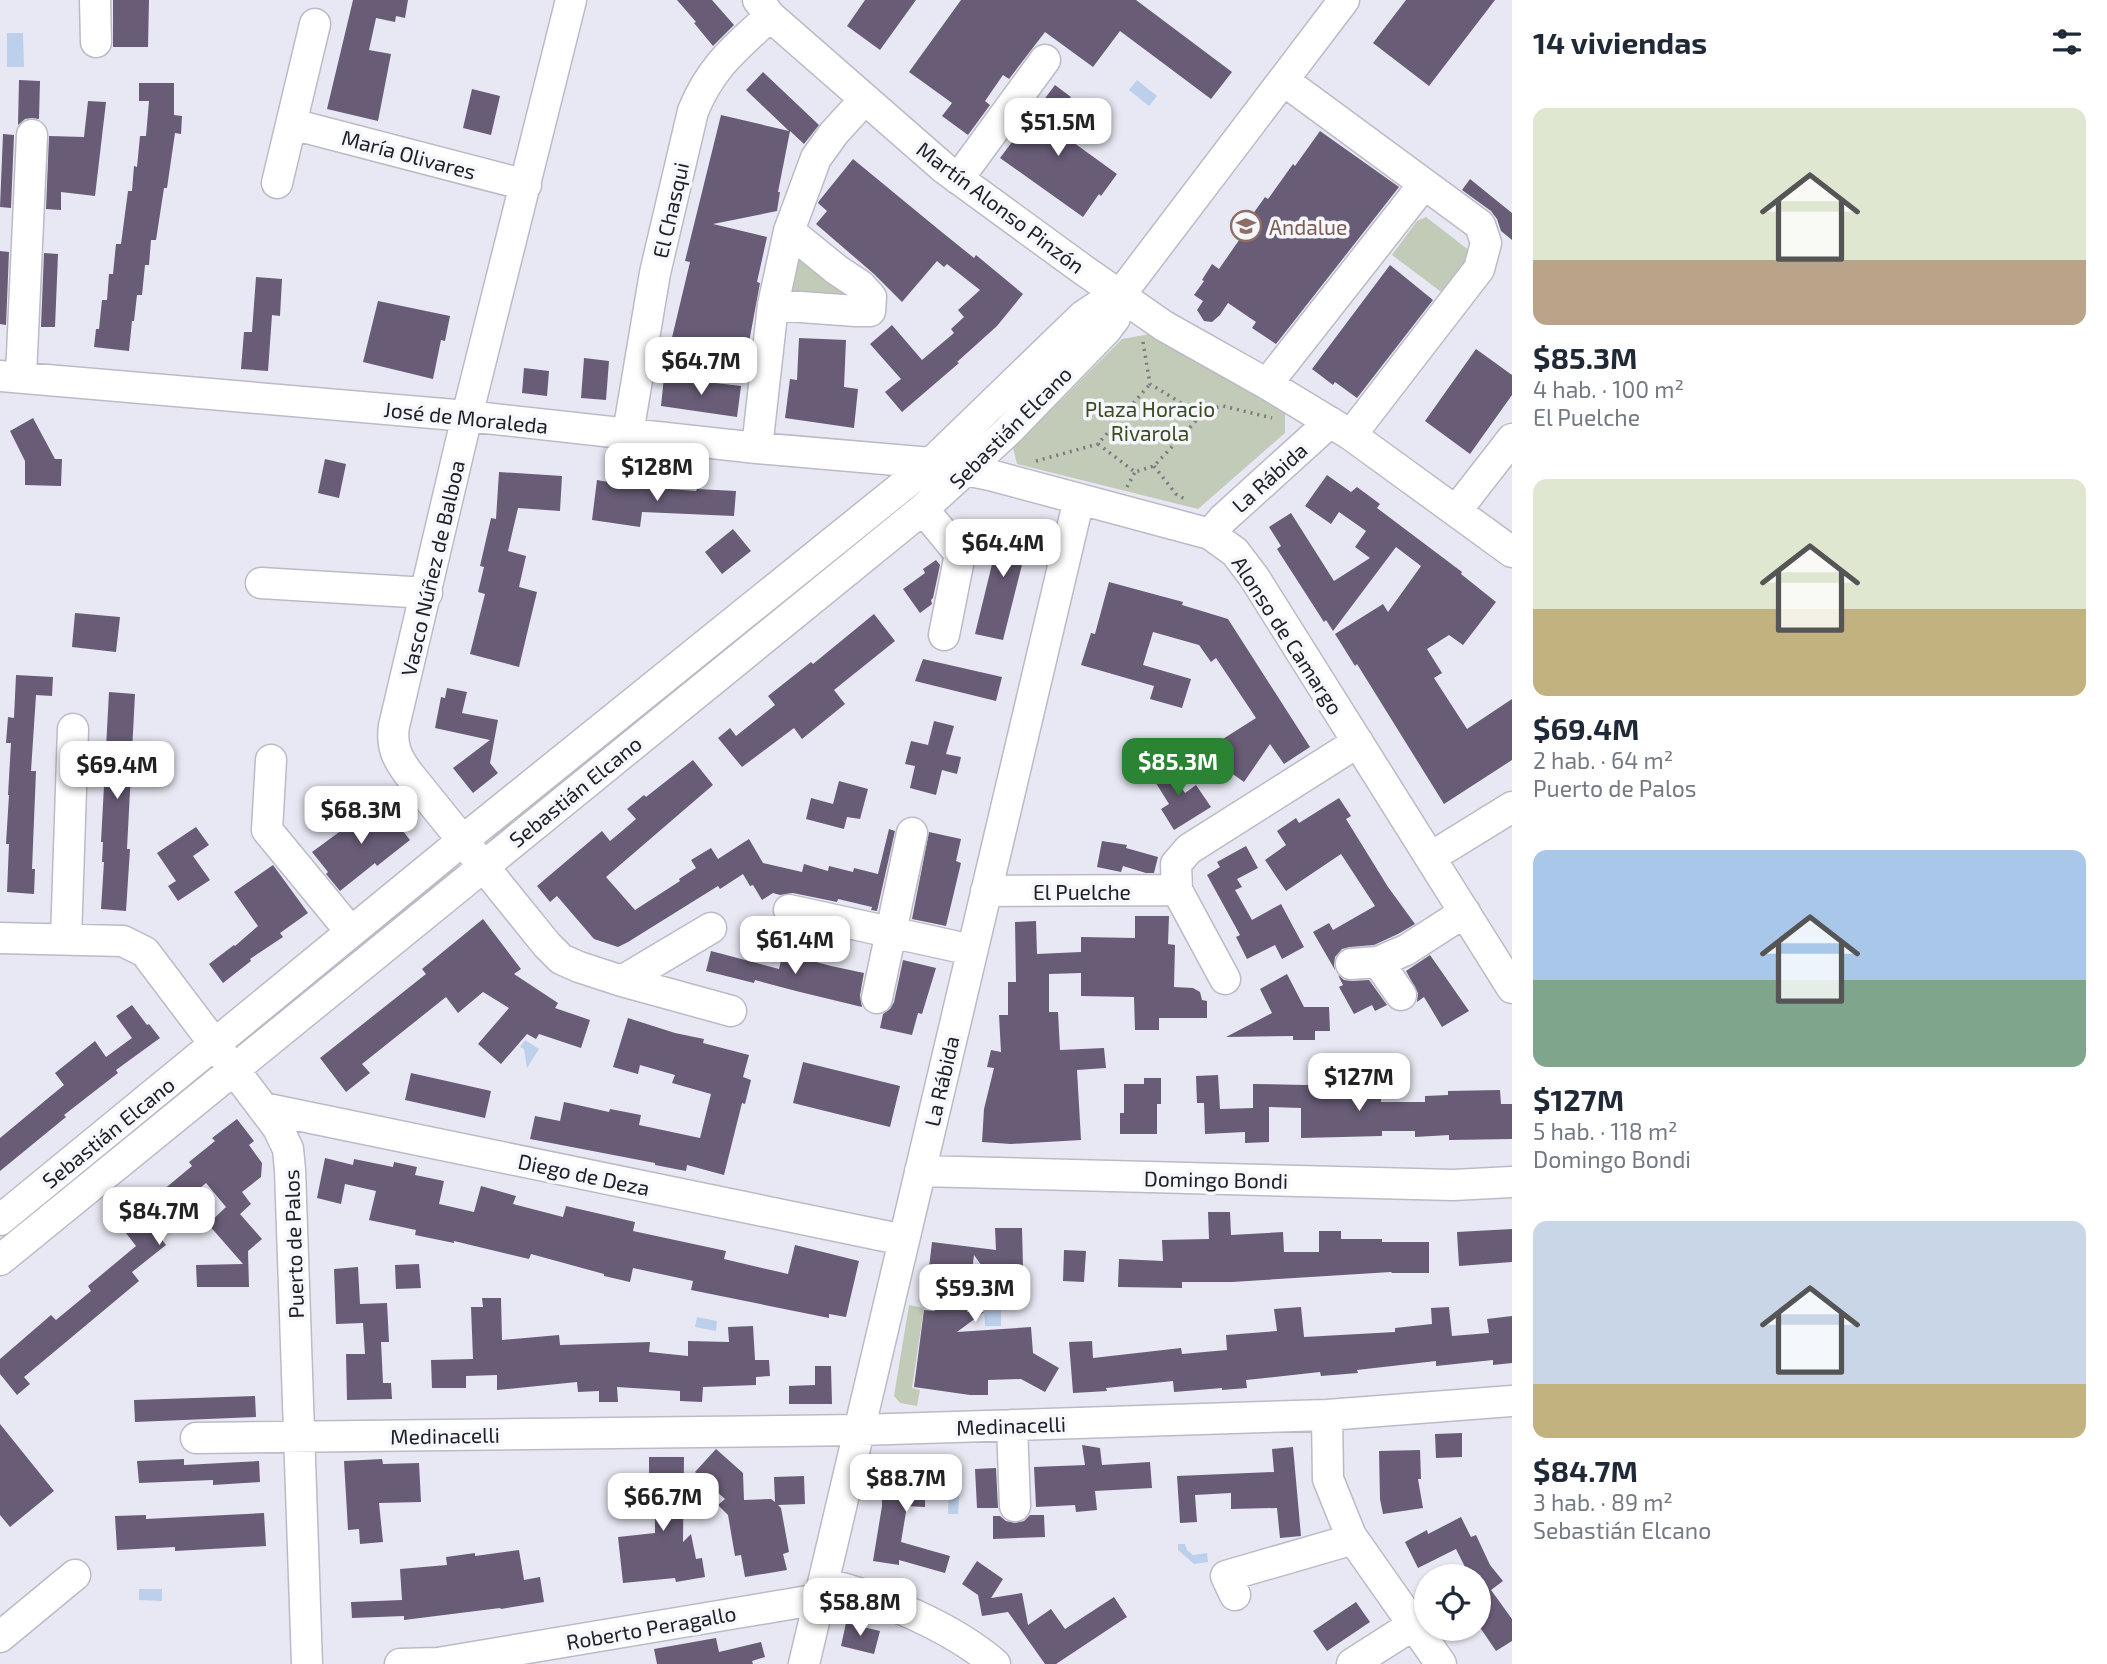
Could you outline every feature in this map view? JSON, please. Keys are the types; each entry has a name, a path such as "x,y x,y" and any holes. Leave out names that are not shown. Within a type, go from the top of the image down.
{"street":[{"path":"95,0 96,42"},
{"name":"Vasco Núñez de Balboa","path":"571,0 467,416 394,726 393,743 398,759 408,774 547,945 561,958 622,981 731,1011"},
{"name":"Sebastián Elcano","path":"0,1259 923,509 968,469 1106,330 1115,318 1120,295 1344,0"},
{"name":"Martín Alonso Pinzón","path":"764,8 958,179 1164,326 1341,428 1512,552"},
{"name":"El Chasqui","path":"628,433 655,272 693,111 716,68 741,41 764,8"},
{"path":"277,183 315,24"},
{"path":"958,179 1045,60"},
{"path":"1283,80 1480,225 1486,243 1479,269 1341,428"},
{"path":"757,448 773,305 789,231 816,158 834,133 865,99"},
{"name":"María Olivares","path":"292,124 526,185"},
{"path":"10,376 32,135"},
{"path":"1267,384 1424,184"},
{"path":"773,305 870,311 871,297 861,286 789,231"},
{"name":"Sebastián Elcano","path":"7,1214 462,841 931,463 1083,316 1120,295"},
{"name":"José de Moraleda","path":"10,376 467,416 757,448 931,463"},
{"name":"La Rábida","path":"1210,534 1219,523 1341,428"},
{"path":"1456,511 1512,439"},
{"name":"Alonso de Camargo","path":"931,463 968,469 1210,534 1235,552 1254,577 1512,988"},
{"name":"La Rábida","path":"804,1664 1079,499"},
{"path":"923,509 960,554 944,635"},
{"path":"261,583 427,593"},
{"path":"66,939 73,729"},
{"path":"1225,979 1177,890 1176,864 1189,849 1358,742"},
{"path":"271,761 267,830 351,932"},
{"path":"1431,857 1512,807"},
{"path":"877,998 912,833"},
{"name":"El Puelche","path":"986,891 1177,890"},
{"path":"789,910 972,950"},
{"path":"1401,995 1365,963 1406,950 1465,912"},
{"path":"622,981 711,928"},
{"name":"Puerto de Palos","path":"0,938 123,941 145,952 278,1128 288,1149 307,1664"},
{"name":"Diego de Deza","path":"263,1108 904,1240"},
{"name":"Domingo Bondi","path":"920,1171 1453,1185 1512,1182"},
{"path":"7,1214 34,1232"},
{"name":"Medinacelli","path":"195,1438 859,1430 1327,1415 1512,1401"},
{"path":"1327,1415 1328,1479 1351,1536 1441,1664"},
{"path":"1012,1425 1015,1506"},
{"path":"1235,1595 1226,1576 1340,1543 1351,1536"},
{"path":"0,1637 75,1575"},
{"name":"Roberto Peragallo","path":"400,1664 438,1663 808,1601 821,1593 874,1599 942,1627 995,1664"},
{"path":"1352,1664 1413,1625"}],"path":[{"path":"1142,340 1150,384 1196,412 1223,406 1277,419"},
{"path":"1028,461 1040,461 1098,444 1150,384"},
{"path":"1098,444 1135,472 1154,466 1195,422 1196,412"},
{"path":"1154,466 1175,494 1194,505"}],"green space":[{"path":"1426,217 1475,255 1452,300 1392,255 1417,221"},
{"path":"792,242 866,299 779,299"},
{"name":"Plaza Horacio Rivarola","path":"1150,334 1285,408 1285,433 1198,509 1017,464 1013,448 1122,339"},
{"path":"924,489 495,844 491,835"},
{"path":"451,869 459,872 240,1049 237,1043"},
{"path":"909,1305 924,1308 912,1388 920,1390 917,1406 900,1403 894,1396"}],"water":[{"path":"7,33 23,33 24,67 7,67"},
{"path":"1137,80 1157,96 1149,106 1129,90"},
{"path":"525,1040 539,1049 527,1068 524,1049 520,1047"},
{"path":"984,1310 1001,1310 1001,1326 985,1326"},
{"path":"697,1317 717,1321 716,1331 695,1327"},
{"path":"949,1486 960,1487 958,1514 948,1514"},
{"path":"1178,1544 1185,1544 1193,1555 1207,1553 1208,1562 1194,1564 1178,1550"},
{"path":"139,1589 162,1589 162,1601 139,1600"}],"building":[{"path":"113,0 149,0 148,47 113,47"},
{"path":"353,0 408,0 405,18 396,16 395,22 376,18 369,50 391,54 378,121 327,109"},
{"path":"677,0 712,0 734,25 713,46"},
{"path":"865,0 916,0 880,50 847,26"},
{"path":"961,0 1136,0 1232,72 1211,99 1120,31 1093,67 1045,32 1009,79 1003,75 985,101 990,105 968,135 942,116 952,103 909,72"},
{"path":"1406,0 1495,0 1429,86 1373,43"},
{"path":"763,72 819,125 804,144 790,131 777,211 713,224 767,237 757,282 760,283 745,364 670,346 690,262 685,261 721,115 789,131 746,90"},
{"path":"19,80 40,81 39,119 25,119 18,125"},
{"path":"139,83 174,83 174,115 182,116 181,134 175,133 156,240 151,240 142,295 137,295 129,351 94,347 102,300 107,300 109,274 113,274 116,244 121,244 128,191 132,191 134,166 137,167 140,136 146,136 149,101 139,101"},
{"path":"1055,85 1071,97 1054,121 1063,127 1059,132 1117,174 1083,217 1000,158"},
{"path":"472,89 500,96 491,135 463,128"},
{"path":"88,101 106,102 95,196 61,192 61,210 46,209 49,136 84,137"},
{"path":"1320,131 1399,187 1276,344 1252,328 1256,322 1228,303 1212,322 1204,321 1197,310 1203,301 1194,295 1204,281 1202,280 1212,264 1219,269 1253,220 1250,218 1265,197 1268,199"},
{"path":"3,134 14,135 11,208 0,207"},
{"path":"853,159 974,258 976,255 1023,294 997,326 902,412 885,392 901,379 870,344 892,325 922,360 954,333 951,329 964,317 958,310 980,290 947,264 944,267 937,261 902,302 816,224 827,211 819,201"},
{"path":"1470,179 1512,213 1512,240 1501,231 1491,211 1462,190"},
{"path":"0,251 9,252 6,325 0,324"},
{"path":"44,253 58,254 55,327 41,327"},
{"path":"1390,265 1433,300 1357,398 1312,369"},
{"path":"256,277 282,279 280,316 272,315 268,371 241,369 244,332 252,332"},
{"path":"378,301 450,316 445,341 441,340 433,379 363,362"},
{"path":"799,338 846,340 844,387 858,389 854,428 785,418 790,379 797,380"},
{"path":"1476,349 1512,375 1512,395 1470,454 1425,421"},
{"path":"584,358 609,361 606,400 581,398"},
{"path":"524,368 549,371 547,396 522,393"},
{"path":"664,377 741,386 737,417 661,406"},
{"path":"33,418 55,459 62,459 61,486 25,485 25,461 10,431"},
{"path":"325,459 346,464 339,498 318,493"},
{"path":"499,472 562,476 560,511 518,508 508,551 526,556 519,587 537,592 519,667 470,654 485,594 478,592 484,567 480,566 491,518 496,519"},
{"path":"1327,475 1351,492 1357,487 1380,504 1377,508 1462,572 1461,574 1496,602 1463,645 1449,635 1427,649 1442,673 1434,678 1467,729 1512,699 1512,760 1444,804 1357,664 1355,666 1335,634 1383,604 1388,612 1421,566 1396,547 1333,631 1326,620 1324,622 1277,549 1281,546 1269,527 1291,513 1334,581 1370,558 1355,547 1366,531 1339,512 1331,524 1305,506"},
{"path":"597,480 630,486 736,491 734,516 642,512 640,527 592,520"},
{"path":"1003,519 1032,525 1003,640 975,634"},
{"path":"733,529 751,551 722,574 705,552"},
{"path":"936,560 940,565 932,604 920,613 903,589 925,573 923,569"},
{"path":"1109,582 1183,602 1182,605 1228,619 1310,747 1284,764 1270,744 1244,782 1227,770 1214,779 1202,760 1219,749 1215,744 1256,718 1216,658 1211,662 1199,645 1153,632 1143,665 1191,679 1182,708 1150,699 1154,686 1081,665 1091,633 1095,634"},
{"path":"75,613 120,617 116,652 72,647"},
{"path":"874,614 895,641 834,690 845,704 802,739 794,728 742,767 718,738 730,728 736,736 775,705 768,696 811,662 813,664"},
{"path":"923,659 1002,677 996,701 915,681"},
{"path":"16,675 53,677 52,696 36,695 31,771 36,771 32,869 35,869 34,894 7,892 9,844 6,844 11,743 6,743 8,717 14,718"},
{"path":"447,688 467,692 462,713 498,720 490,763 498,773 473,793 453,768 490,740 435,728 441,697 445,698"},
{"path":"109,692 135,694 126,911 101,909 104,862 101,842"},
{"path":"934,721 954,726 946,754 961,757 957,774 942,770 936,795 910,788 915,766 905,764 911,741 928,745"},
{"path":"693,760 713,785 606,877 635,910 696,868 691,860 711,848 718,859 749,839 763,863 802,872 804,864 828,871 829,866 878,874 889,829 895,831 877,911 871,910 872,907 838,899 837,902 793,893 773,893 762,900 743,874 720,889 718,886 618,947 594,939 557,896 550,902 537,886 602,831 610,841 636,819 627,809"},
{"path":"1165,762 1185,793 1196,785 1211,807 1174,830 1161,809 1169,804 1149,772"},
{"path":"839,781 868,789 860,819 847,817 844,829 806,819 811,798 833,804"},
{"path":"1339,798 1351,816 1346,819 1388,887 1415,924 1374,945 1342,949 1335,957 1335,970 1313,932 1329,923 1333,930 1375,906 1341,854 1286,891 1265,860 1286,845 1277,831 1296,818 1299,823"},
{"path":"380,802 410,840 340,891 312,852"},
{"path":"196,827 209,845 193,856 210,880 178,901 168,886 176,881 157,853"},
{"path":"929,832 961,839 956,861 961,863 946,926 912,919"},
{"path":"1102,841 1127,845 1126,848 1158,857 1154,873 1123,866 1121,872 1097,867"},
{"path":"1246,846 1258,868 1237,879 1242,887 1235,890 1252,920 1281,904 1304,947 1282,959 1275,945 1247,959 1236,937 1240,935 1207,875 1220,867 1217,862"},
{"path":"273,865 308,913 280,933 283,937 250,959 251,961 223,983 209,964 258,926 234,892"},
{"path":"1135,916 1169,916 1168,944 1175,945 1174,987 1193,988 1200,992 1202,1000 1207,1001 1207,1018 1159,1018 1159,1030 1135,1030 1134,997 1081,996 1081,973 1049,974 1049,1012 1058,1012 1060,1050 1104,1048 1106,1068 1077,1070 1081,1140 1011,1144 982,1142 984,1109 994,1068 987,1067 991,1050 1001,1052 999,1015 1008,1015 1008,982 1016,982 1015,922 1036,921 1037,954 1081,952 1081,937 1135,938"},
{"path":"483,919 521,969 514,974 558,1003 555,1008 590,1020 581,1048 539,1034 536,1039 527,1034 501,1064 478,1044 509,1008 483,992 458,1013 446,997 362,1064 370,1073 346,1092 320,1058 426,974 422,969"},
{"path":"711,951 779,969 783,953 864,973 860,995 862,1007 755,980 754,983 706,971"},
{"path":"1430,955 1469,1011 1442,1027 1424,997 1417,1002 1418,993 1406,971"},
{"path":"903,960 936,968 922,1014 918,1013 912,1035 880,1028 883,1014 894,1002"},
{"path":"1287,974 1304,1007 1329,1007 1330,1031 1315,1031 1315,1040 1293,1040 1293,1036 1226,1037 1272,1013 1260,989"},
{"path":"1338,975 1344,980 1369,980 1387,1005 1375,1011 1372,1005 1354,1014 1339,987 1343,985"},
{"path":"132,1005 160,1038 116,1070 118,1073 64,1115 66,1117 0,1171 0,1138 64,1085 55,1073 95,1041 106,1057 132,1038 116,1016"},
{"path":"628,1018 704,1039 703,1043 749,1055 743,1077 751,1080 745,1104 742,1103 724,1175 687,1165 686,1171 530,1139 535,1116 560,1121 564,1102 609,1112 610,1109 641,1115 639,1125 700,1138 711,1094 672,1083 675,1075 640,1065 638,1074 613,1067"},
{"path":"803,1062 900,1086 890,1127 793,1103"},
{"path":"411,1073 491,1091 485,1118 405,1100"},
{"path":"1218,1075 1220,1109 1253,1108 1253,1084 1325,1083 1326,1094 1381,1093 1381,1102 1425,1102 1425,1096 1448,1095 1448,1091 1500,1090 1501,1104 1512,1104 1512,1139 1449,1140 1449,1135 1415,1137 1415,1131 1382,1131 1382,1136 1301,1138 1301,1108 1269,1107 1269,1142 1245,1143 1245,1132 1205,1134 1204,1103 1197,1103 1196,1076"},
{"path":"1144,1078 1161,1078 1161,1104 1157,1104 1157,1134 1120,1134 1120,1113 1124,1113 1124,1084 1144,1084"},
{"path":"237,1119 254,1141 249,1145 262,1163 261,1177 242,1192 251,1204 240,1214 262,1239 248,1251 249,1287 197,1287 196,1265 243,1264 208,1224 226,1207 206,1183 153,1228 166,1245 132,1272 139,1281 24,1377 30,1384 17,1395 0,1374 0,1359 51,1315 56,1320 91,1291 88,1286 136,1246 119,1224 123,1221 121,1218 137,1207 139,1210 192,1166 189,1162 215,1141 212,1138"},
{"path":"325,1158 353,1165 354,1159 393,1167 394,1162 417,1167 415,1175 444,1181 439,1204 474,1212 481,1186 516,1196 513,1204 563,1217 566,1206 635,1222 633,1231 726,1251 724,1259 788,1274 795,1245 859,1261 846,1317 829,1314 829,1318 691,1290 693,1281 633,1268 630,1282 531,1254 529,1259 454,1241 415,1235 416,1230 369,1220 376,1191 345,1184 341,1204 317,1198"},
{"path":"1208,1212 1230,1212 1231,1235 1283,1232 1284,1252 1319,1252 1319,1231 1341,1231 1341,1239 1429,1242 1429,1273 1391,1272 1232,1282 1182,1282 1182,1288 1118,1287 1119,1259 1163,1261 1162,1240 1209,1239"},
{"path":"995,1228 1022,1228 1023,1267 1005,1267 1019,1287 1004,1297 974,1255 967,1312 984,1312 957,1332 1031,1327 1033,1353 1059,1368 1045,1392 1021,1379 988,1380 988,1395 914,1387 924,1310 935,1311 928,1276 932,1242 996,1250"},
{"path":"1512,1229 1512,1262 1459,1266 1457,1232"},
{"path":"1064,1250 1086,1251 1084,1282 1063,1281"},
{"path":"419,1264 421,1288 396,1289 395,1265"},
{"path":"358,1267 360,1304 387,1303 389,1342 381,1342 383,1383 391,1383 392,1399 347,1400 346,1354 365,1354 363,1323 336,1324 334,1269"},
{"path":"482,1298 501,1298 502,1340 559,1335 560,1345 650,1342 649,1352 688,1356 688,1341 729,1342 728,1327 753,1326 755,1360 769,1360 770,1376 756,1377 756,1385 703,1387 702,1402 680,1401 680,1391 617,1387 618,1402 599,1402 599,1391 578,1392 577,1382 497,1390 497,1375 466,1376 466,1388 432,1388 431,1360 473,1359 471,1307 483,1307"},
{"path":"1301,1307 1304,1337 1395,1332 1395,1328 1432,1324 1431,1308 1449,1307 1452,1336 1489,1333 1487,1319 1512,1316 1512,1363 1493,1365 1493,1360 1436,1366 1436,1361 1357,1370 1358,1373 1321,1376 1320,1372 1246,1380 1247,1388 1174,1392 1173,1381 1073,1393 1069,1342 1092,1341 1093,1358 1181,1348 1182,1354 1227,1350 1226,1335 1277,1331 1274,1309"},
{"path":"815,1366 831,1366 832,1404 789,1404 789,1386 815,1385"},
{"path":"255,1396 256,1417 135,1422 134,1400"},
{"path":"0,1424 54,1491 10,1527 0,1515"},
{"path":"1462,1433 1462,1457 1436,1458 1435,1434"},
{"path":"1082,1445 1100,1448 1102,1465 1150,1462 1152,1488 1095,1491 1097,1510 1076,1512 1075,1505 1036,1507 1034,1467 1085,1465"},
{"path":"1293,1447 1301,1536 1280,1538 1277,1508 1231,1509 1231,1493 1195,1495 1197,1522 1180,1523 1177,1476 1274,1472 1272,1449"},
{"path":"716,1449 743,1473 744,1500 771,1499 775,1502 774,1477 804,1476 805,1504 778,1505 781,1508 789,1552 783,1554 787,1570 745,1577 741,1555 735,1556 728,1515 718,1505 725,1499 695,1472"},
{"path":"1420,1450 1421,1479 1418,1479 1423,1508 1383,1514 1379,1451"},
{"path":"649,1457 684,1457 683,1542 691,1534 696,1559 702,1558 705,1577 676,1582 675,1578 623,1583 618,1537 655,1533 655,1475 649,1473"},
{"path":"889,1457 928,1457 929,1473 937,1473 937,1491 925,1490 925,1507 907,1506 901,1542 950,1556 945,1573 899,1560 899,1565 873,1561 882,1506 882,1486 889,1487"},
{"path":"184,1459 184,1465 259,1461 260,1482 213,1485 213,1480 139,1483 137,1461"},
{"path":"382,1459 383,1464 419,1463 421,1502 379,1503 383,1542 360,1544 359,1529 348,1530 344,1461"},
{"path":"996,1468 998,1508 977,1508 975,1469"},
{"path":"264,1513 266,1546 175,1551 175,1547 117,1550 115,1516 146,1515 146,1519"},
{"path":"1030,1515 1044,1515 1045,1537 993,1539 993,1516 1000,1516 1015,1523 1024,1521"},
{"path":"1461,1517 1471,1537 1476,1535 1490,1564 1464,1564 1456,1549 1426,1564 1416,1564 1405,1542 1427,1530 1428,1534"},
{"path":"519,1550 524,1580 540,1577 544,1602 404,1620 404,1616 352,1618 351,1602 402,1600 400,1569 447,1565 446,1557"},
{"path":"977,1561 1003,1579 991,1598 1022,1593 1028,1625 1051,1609 1065,1629 1114,1597 1127,1617 1056,1664 1045,1664 1008,1612 982,1616 978,1595 962,1584"},
{"path":"1491,1566 1503,1581 1491,1590"},
{"path":"1491,1590 1512,1619 1512,1641 1496,1651 1489,1641"},
{"path":"1356,1602 1370,1622 1327,1651 1313,1631"},
{"path":"846,1623 880,1631 874,1654 841,1646"},
{"path":"716,1638 719,1652 761,1642 765,1657 752,1661 753,1664 657,1664 654,1649"}],"place":[{"name":"Andalue","path":"1246,226"}]}
